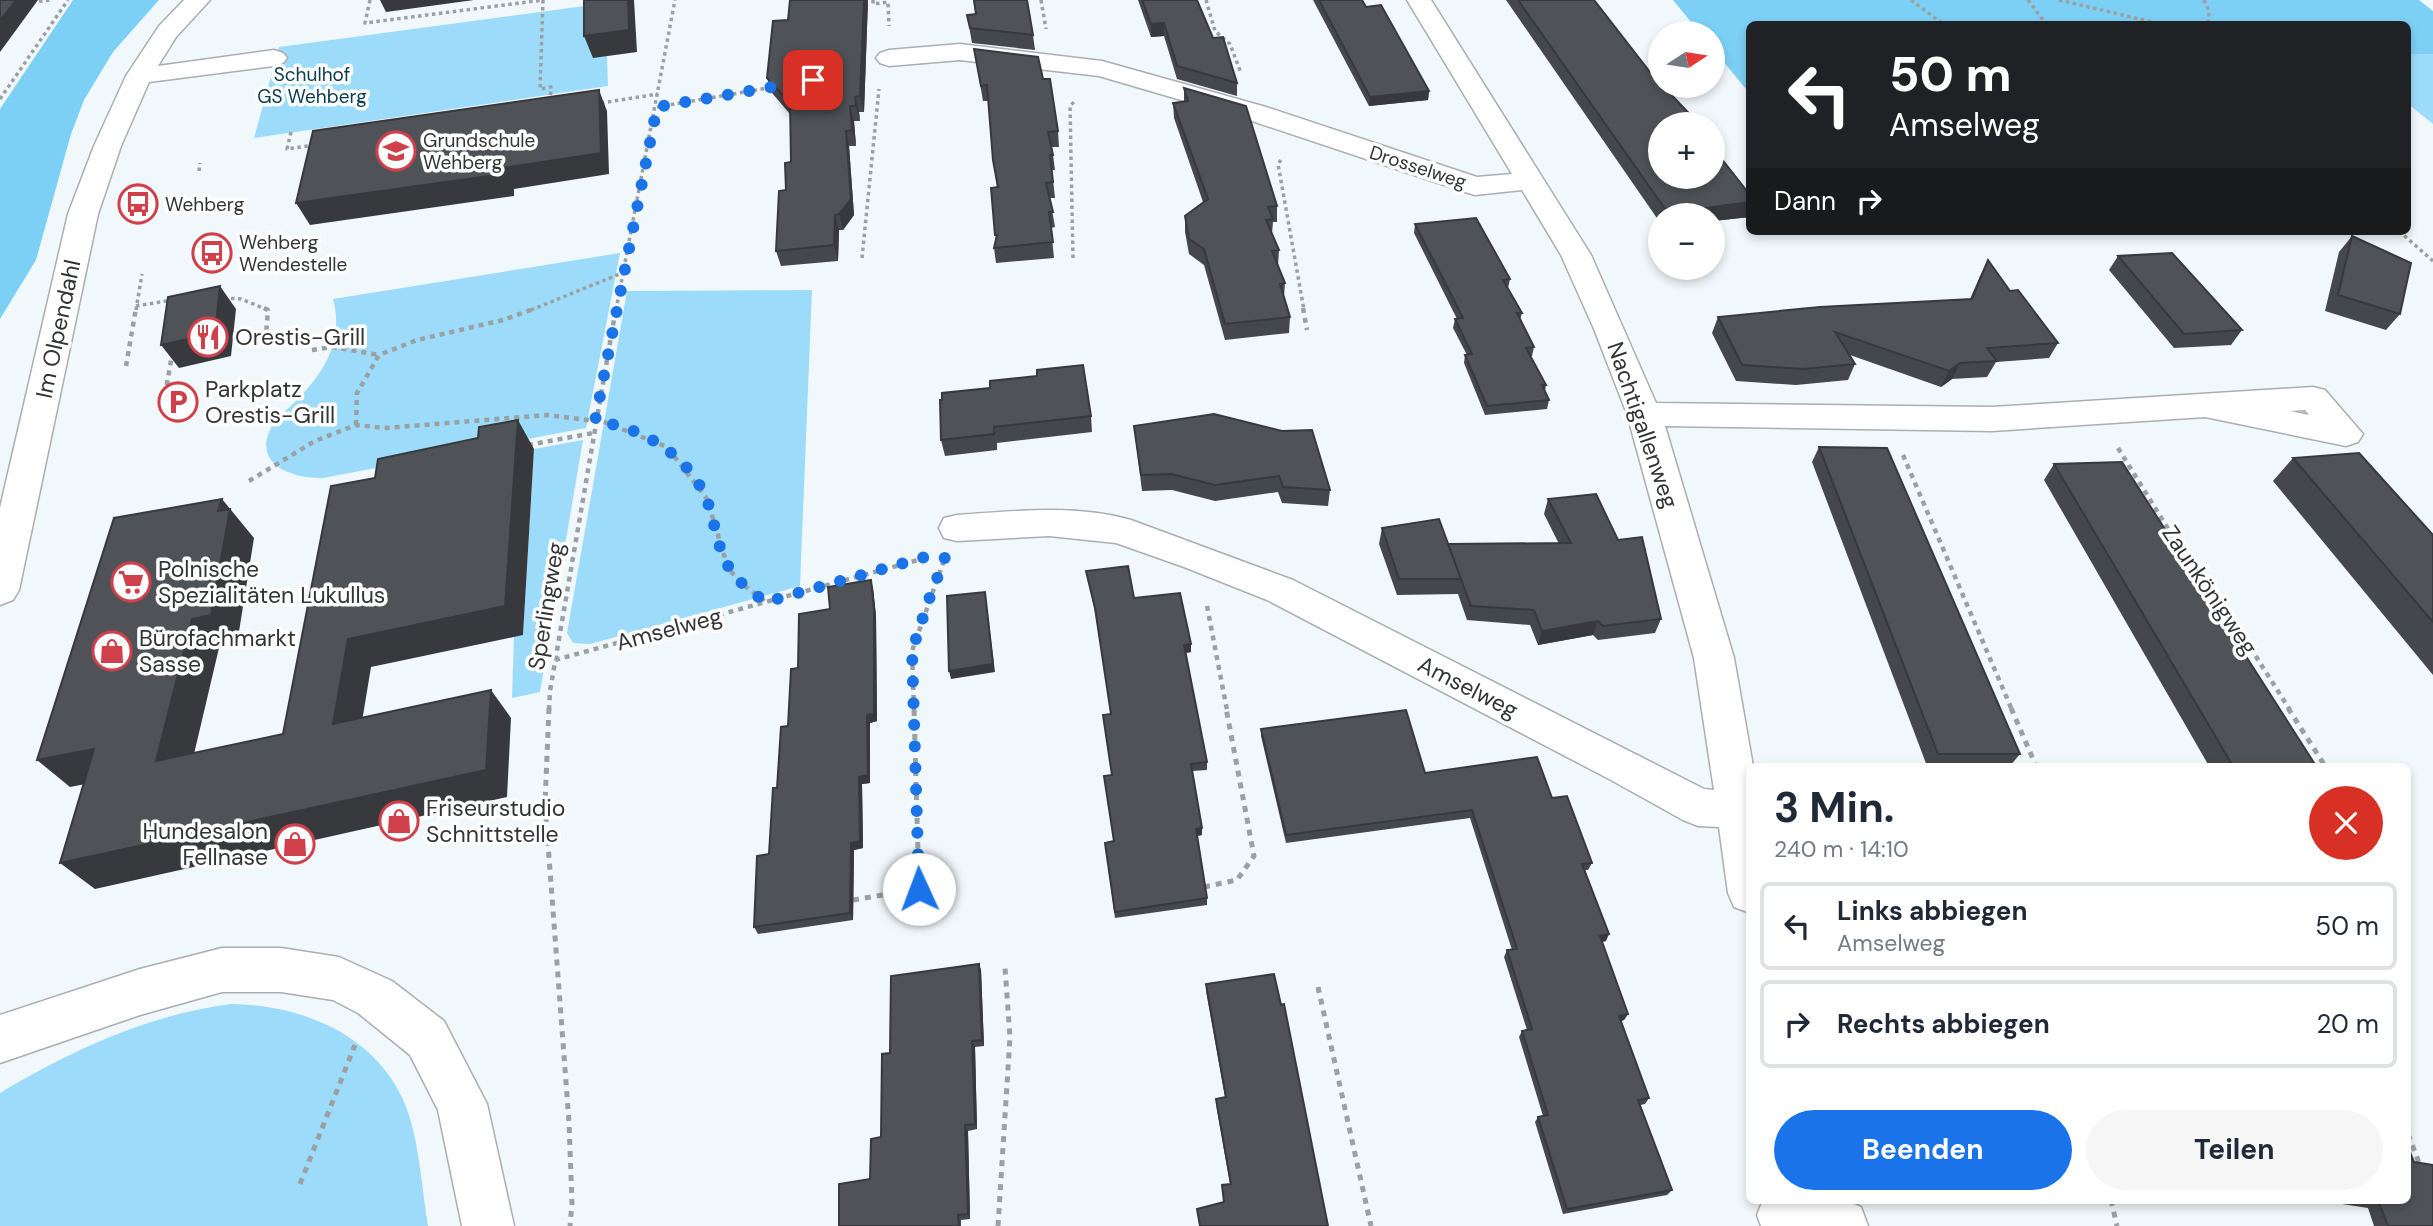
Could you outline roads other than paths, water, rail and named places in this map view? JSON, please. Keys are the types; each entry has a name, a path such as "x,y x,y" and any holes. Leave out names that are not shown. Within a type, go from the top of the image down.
{"street":[{"name":"Im Olpendahl","path":"0,590 83,214 94,180 139,76 165,34 198,0"},
{"name":"Nachtigallenweg","path":"1419,0 1576,255 1610,329 1644,414 1714,658 1746,863"},
{"name":"Drosselweg","path":"889,58 960,52 1102,69 1256,113 1475,186 1530,181"},
{"path":"139,76 274,58"},
{"path":"1644,414 1992,419 2208,406"},
{"name":"Amselweg","path":"957,528 1049,523 1108,528 1198,557 1280,590 1626,767 1698,807 1739,810"},
{"path":"0,1039 140,992 222,970 281,970 339,979 375,997 427,1038 462,1104 488,1226"},
{"path":"1783,1214 1842,1226"}],"place":[{"name":"Grundschule Wehberg","path":"396,151"},
{"name":"Wehberg","path":"138,204"},
{"name":"Wehberg Wendestelle","path":"212,253"},
{"name":"Orestis-Grill","path":"208,337"},
{"name":"Parkplatz Orestis-Grill","path":"178,402"},
{"name":"Polnische Spezialitäten Lukullus","path":"131,582"},
{"name":"Bürofachmarkt Sasse","path":"112,651"},
{"name":"Friseurstudio Schnittstelle","path":"399,821"},
{"name":"Hundesalon Fellnase","path":"295,844"}],"park label":[{"name":"Schulhof GS Wehberg","path":"312,85"}]}
